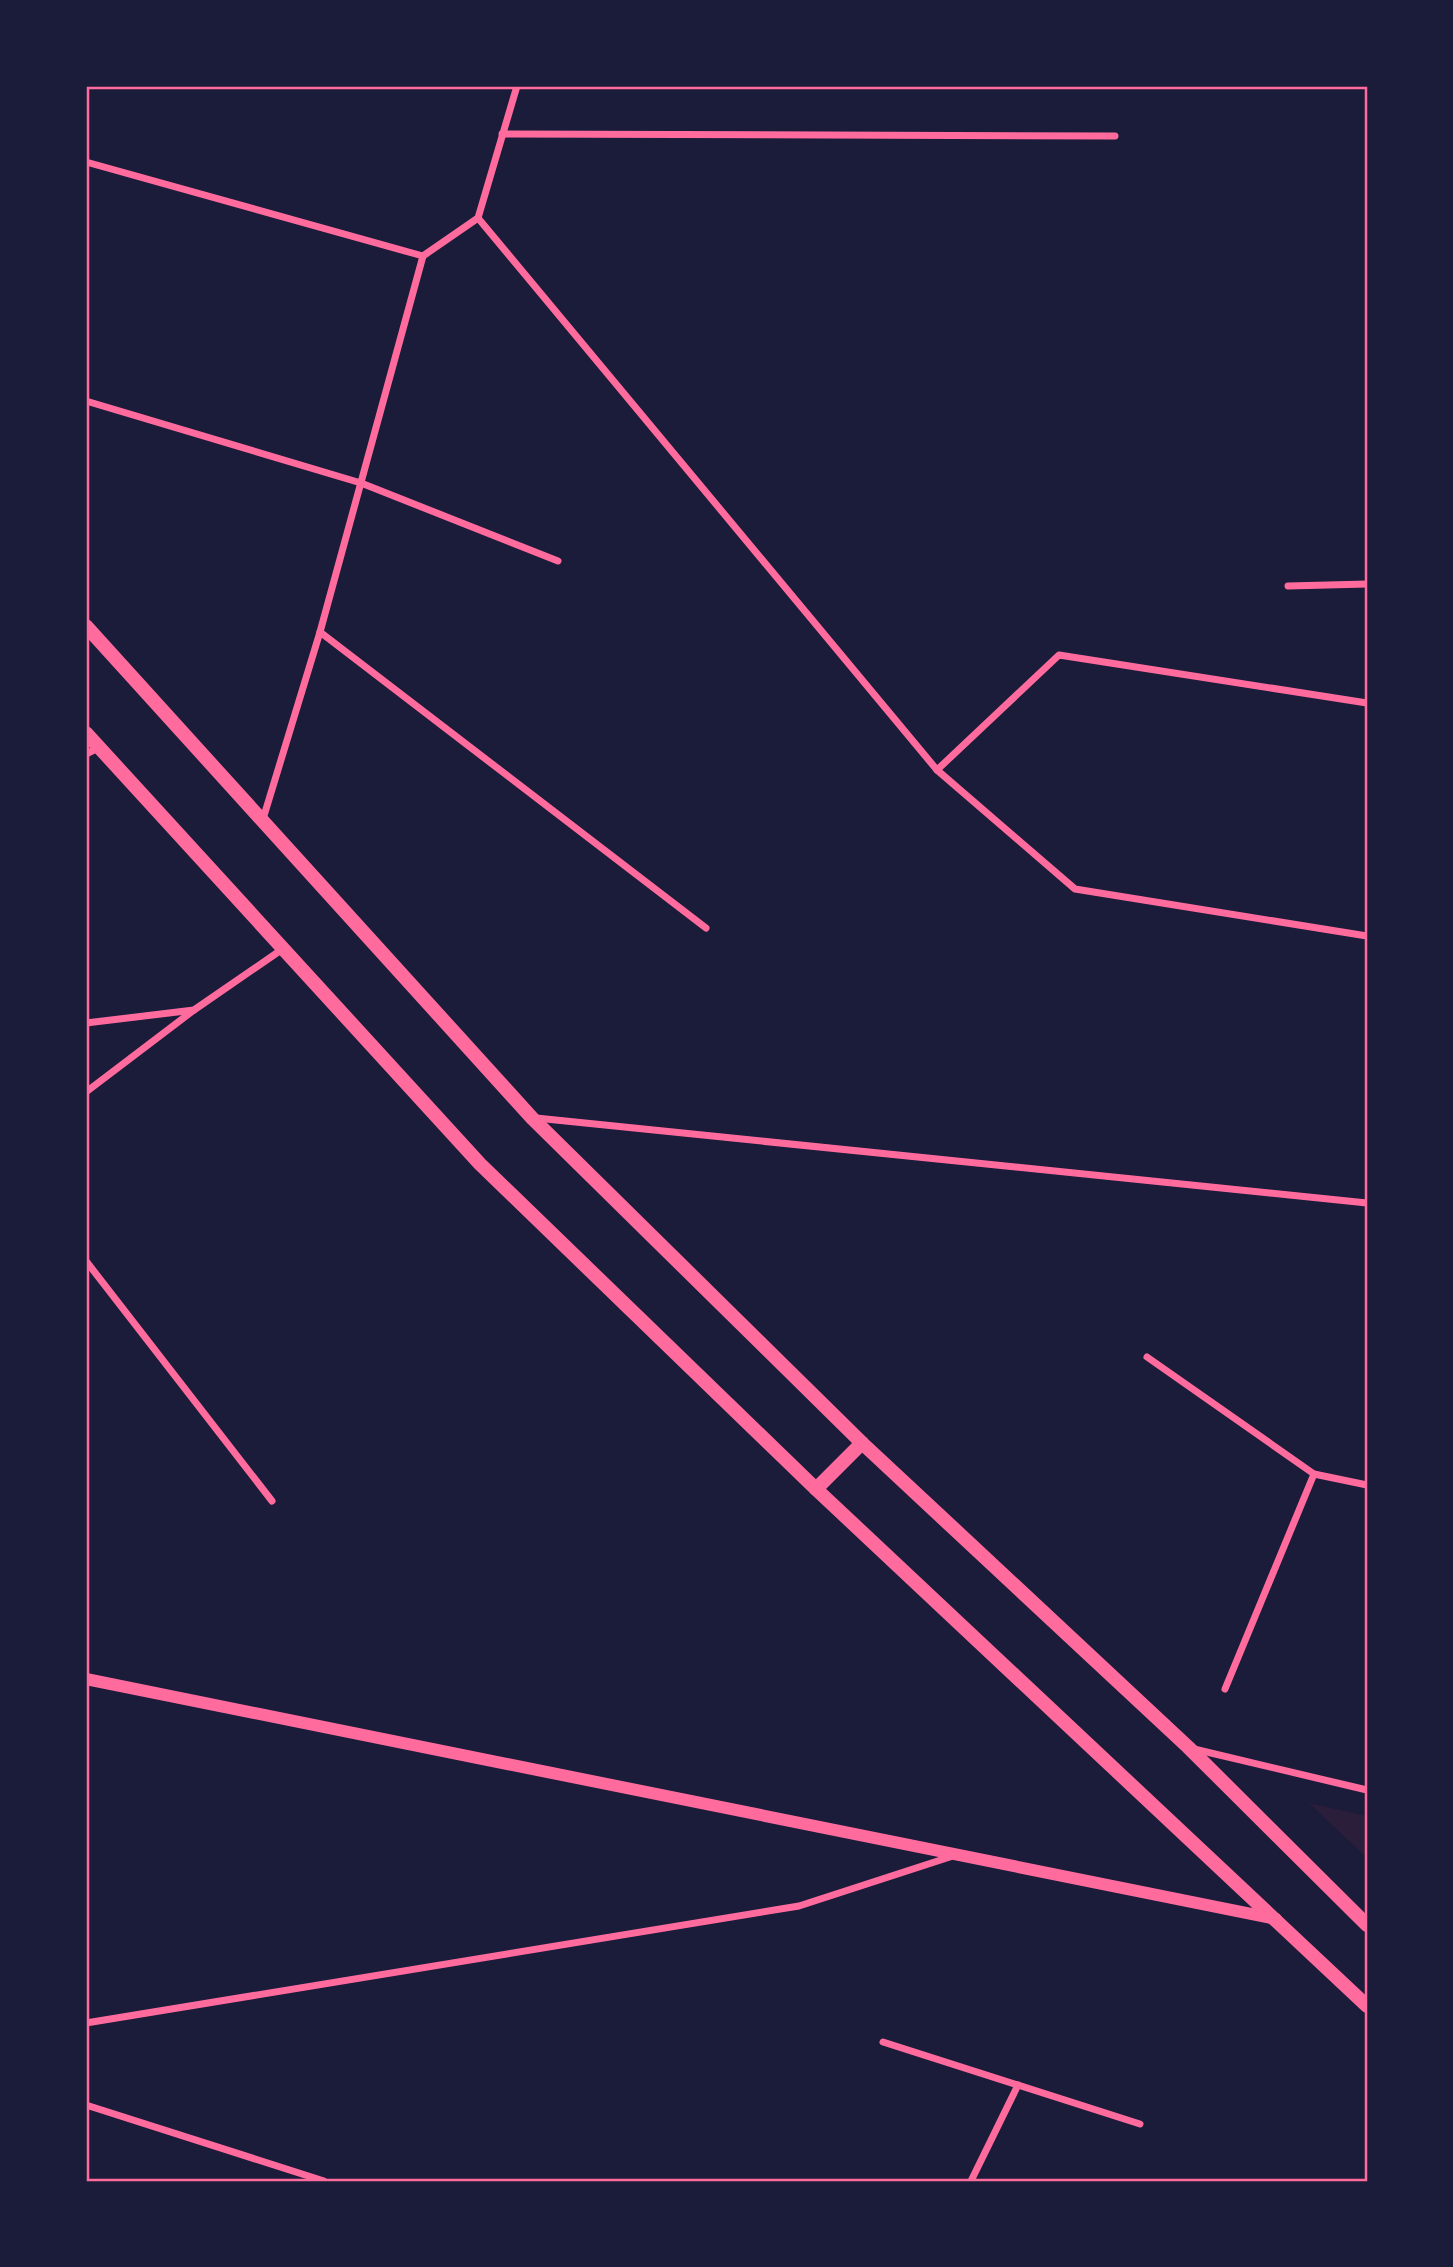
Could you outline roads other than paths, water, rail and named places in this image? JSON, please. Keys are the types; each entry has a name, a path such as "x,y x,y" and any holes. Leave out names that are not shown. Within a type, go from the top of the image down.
{"main road":[{"path":"86,626 261,824 532,1118 862,1443 1188,1747 1367,1925"},
{"path":"86,733 92,751 284,948 480,1164 816,1489 1367,2006"},
{"path":"816,1489 862,1443"}],"street":[{"path":"261,824 320,632 423,256 478,218 517,86"},
{"path":"502,134 1115,136"},
{"path":"86,162 423,256"},
{"path":"478,218 937,770 1075,889 1367,936"},
{"path":"86,401 361,483 558,561"},
{"path":"1288,586 1367,584"},
{"path":"320,632 706,928"},
{"path":"937,770 1059,654 1367,703"},
{"path":"86,1092 194,1010 284,948"},
{"path":"86,1023 194,1010"},
{"path":"532,1118 1367,1203"},
{"path":"86,1261 272,1501"},
{"path":"1147,1357 1314,1474 1367,1485"},
{"path":"1225,1689 1314,1474"},
{"path":"86,1679 1278,1920"},
{"path":"1188,1747 1367,1790"},
{"path":"86,2023 799,1906 958,1854"},
{"path":"883,2042 1140,2123"},
{"path":"971,2181 1018,2085"},
{"path":"86,2105 324,2181"}]}
